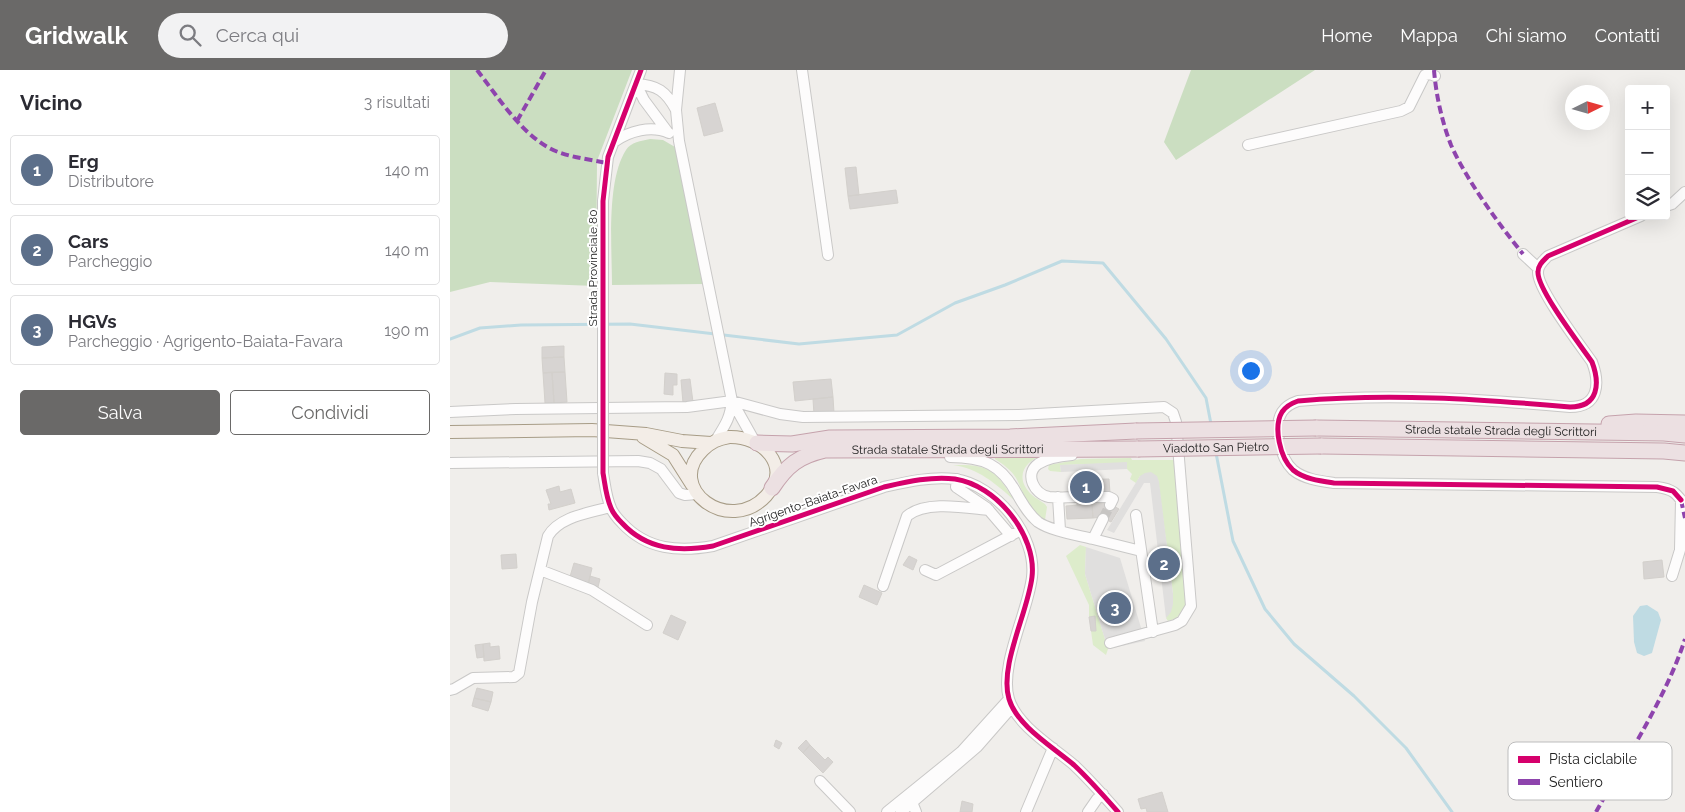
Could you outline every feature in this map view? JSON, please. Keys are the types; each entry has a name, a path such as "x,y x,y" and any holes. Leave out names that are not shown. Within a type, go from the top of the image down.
{"highway":[{"path":"1517,431 1636,422 1685,423"},
{"name":"Strada statale Strada degli Scrittori","path":"1316,428 1664,433 1685,435"},
{"name":"Viadotto San Pietro","path":"1136,430 1316,428"},
{"name":"Strada statale Strada degli Scrittori","path":"756,442 792,444 830,438 1010,436 1136,430"},
{"name":"Strada statale Strada degli Scrittori","path":"1321,446 1685,453"},
{"name":"Viadotto San Pietro","path":"1138,449 1321,446"},
{"name":"Strada statale Strada degli Scrittori","path":"772,488 781,474 794,462 810,454 826,450 1138,449"},
{"path":"1637,452 1685,458"}],"main road":[{"path":"450,432 592,430 632,432 682,442 714,441 736,436 756,442 770,454 776,473 772,488 751,508 739,511 716,508 705,502 696,491 673,455 632,432"},
{"path":"696,491 691,473 694,463 699,454 714,441"}],"street":[{"name":"Strada Provinciale 80","path":"603,473 603,200 607,163 641,70"},
{"path":"680,70 676,110 679,141 732,401 728,423 714,441"},
{"path":"802,70 828,255"},
{"path":"1248,145 1401,111 1409,107 1425,76 1430,74 1435,76"},
{"path":"676,110 661,90 647,84 636,84 644,100 667,132 679,141"},
{"path":"614,143 624,135 638,131 652,129 667,132"},
{"path":"1670,205 1685,192"},
{"path":"1632,220 1548,256 1540,263 1538,268 1538,278 1544,291 1592,362 1596,373 1598,380 1595,393 1587,403 1581,406 1570,407 1480,399 1358,396 1298,401 1289,404 1282,411 1279,421 1280,441 1287,462 1293,470 1315,480 1334,483 1657,486 1673,491 1683,503 1680,550 1672,576"},
{"path":"1523,254 1538,268"},
{"path":"732,401 756,442"},
{"path":"450,412 516,409 687,407 732,401 780,414 803,417 1010,415 1159,407 1169,409 1173,413 1176,422 1191,606 1188,614 1175,625 1110,643"},
{"path":"1076,497 1049,497 1042,494 1034,487 1031,474 1033,469 1040,462 1064,456 1138,449"},
{"path":"826,450 843,456 962,457 983,461 1002,472 1024,506 1032,516 1045,526 1141,551"},
{"path":"450,463 638,460 650,463 661,469 679,493 685,495 696,491"},
{"name":"Agrigento-Baiata-Favara","path":"603,473 610,507 626,528 651,544 672,549 693,550 713,546 884,487 911,481 957,479 978,486 998,500 1014,518 1021,530 1028,550 1032,573 1009,667 1007,690 1010,703"},
{"path":"957,479 956,487 990,510 1012,536"},
{"path":"1058,497 1060,530"},
{"path":"1090,497 1109,497 1113,499 1110,505"},
{"path":"883,586 907,516 912,512 931,507 954,506 990,510"},
{"path":"450,690 473,678 514,676 519,673 532,602 548,536 554,527 564,521 610,507"},
{"path":"1136,516 1152,632"},
{"path":"1093,539 1103,518"},
{"path":"925,570 936,575 1021,530"},
{"path":"540,570 592,590 647,625"},
{"path":"1010,703 1022,722 1095,785 1118,812"},
{"path":"901,812 914,807 977,747 1010,703"},
{"path":"887,812 961,752 1010,703"},
{"path":"1026,812 1053,748"},
{"path":"820,781 850,812"},
{"path":"1088,812 1103,794"}],"green space":[{"path":"450,70 632,70 597,161 596,286 490,282 450,292"},
{"path":"1191,70 1315,70 1176,160 1164,142"},
{"path":"650,139 663,140 675,147 704,284 612,285 611,235 615,179 628,147 637,142"},
{"path":"995,454 1044,455 1029,463 1022,477 1028,491 1047,507 1045,520 1039,517 1030,507 1016,478 1007,467 995,459"},
{"path":"1131,458 1132,460 1176,460 1186,606 1179,616 1168,621 1166,618 1172,607 1173,594 1158,479 1140,476 1136,483 1130,479 1132,474 1127,469 1127,463 1060,465 1061,472 1048,469 1049,465 1081,459"},
{"path":"953,465 975,466 990,471 1002,482 1014,500 979,473"},
{"path":"1080,545 1086,547 1085,574 1108,649 1106,655 1093,645 1091,631 1096,631 1095,617 1089,617 1089,605 1066,556"}],"shaded area":[{"path":"1127,462 1127,469 1061,472 1060,465"},
{"path":"1151,472 1157,476 1159,482 1173,594 1171,612 1166,618 1150,483 1144,483 1114,533 1107,530 1140,476"},
{"path":"1086,547 1120,558 1145,641 1108,649 1085,574"}],"water":[{"path":"1647,605 1658,612 1661,620 1652,653 1644,656 1637,653 1634,642 1633,616 1640,606"}],"building":[{"path":"715,103 723,131 704,136 697,108"},
{"path":"856,167 859,195 848,196 845,168"},
{"path":"896,190 898,203 850,209 848,196"},
{"path":"564,346 564,357 542,358 542,347"},
{"path":"564,357 565,372 543,373 542,358"},
{"path":"552,372 554,403 545,403 543,373"},
{"path":"552,372 565,372 567,402 554,403"},
{"path":"665,373 677,374 677,385 673,385 673,395 664,394"},
{"path":"690,379 693,402 683,403 681,380"},
{"path":"831,379 833,397 795,401 793,382"},
{"path":"833,397 834,413 814,415 813,399"},
{"path":"1109,479 1110,493 1090,494 1090,504 1077,505 1076,494 1071,494 1070,480"},
{"path":"559,486 560,492 571,489 575,503 549,510 548,504 551,504 546,490"},
{"path":"1108,503 1119,509 1111,522 1101,517 1093,518 1092,504"},
{"path":"1092,504 1093,518 1067,519 1066,506"},
{"path":"516,554 517,568 502,569 501,555"},
{"path":"909,556 917,560 913,570 903,565"},
{"path":"1662,560 1664,577 1644,579 1643,562"},
{"path":"574,563 592,568 588,585 569,580"},
{"path":"590,576 600,579 597,591 588,585"},
{"path":"864,585 882,593 877,605 859,597"},
{"path":"671,615 686,622 678,640 663,633"},
{"path":"1095,616 1096,631 1091,631 1089,617"},
{"path":"490,643 490,647 499,646 500,659 484,661 483,644"},
{"path":"483,644 484,657 477,658 475,645"},
{"path":"477,688 493,692 491,702 474,698"},
{"path":"474,698 491,702 488,711 472,706"},
{"path":"776,740 782,743 779,749 774,746"},
{"path":"806,740 810,745 803,753 798,748"},
{"path":"810,745 825,760 828,757 833,762 823,773 803,753"},
{"path":"1162,792 1168,812 1147,812 1146,808 1141,809 1138,799"},
{"path":"962,801 973,804 972,812 960,812"}],"waterway":[{"path":"450,339 480,328 521,325 630,324 799,344 897,335 955,303 1005,285 1062,261 1103,263 1166,339 1206,398 1211,424"},
{"path":"1216,453 1233,541 1265,609 1294,644 1354,696 1406,748 1452,812"}],"tunnel":[{"path":"1103,519 1110,505"}],"marked path":[{"path":"477,70 514,118 536,139 561,153 607,163"},
{"path":"517,121 546,70"},
{"path":"1434,70 1440,108 1451,145 1465,173 1503,229 1523,254"},
{"path":"1681,500 1685,518"},
{"path":"1636,742 1667,683 1685,639"},
{"path":"1596,812 1603,800"}],"cycle path":[{"path":"641,70 608,157 603,201 603,473 608,499 613,512 622,523 642,539 664,547 688,549 713,546 884,487 910,481 937,478 955,479 970,483 985,491 1011,514 1021,529 1032,561 1032,577 1029,591 1008,671 1007,686 1013,709 1028,727 1074,765 1118,812"},
{"path":"1632,220 1548,256 1539,267 1538,272 1544,291 1592,362 1595,370 1595,392 1587,403 1570,407 1468,399 1400,397 1298,401 1285,408 1279,418 1279,442 1288,465 1297,473 1307,478 1334,483 1657,487 1673,491 1681,500"}],"place":[{"name":"Erg","path":"1086,487"},
{"name":"Cars","path":"1164,564"},
{"name":"HGVs","path":"1115,608"}]}
